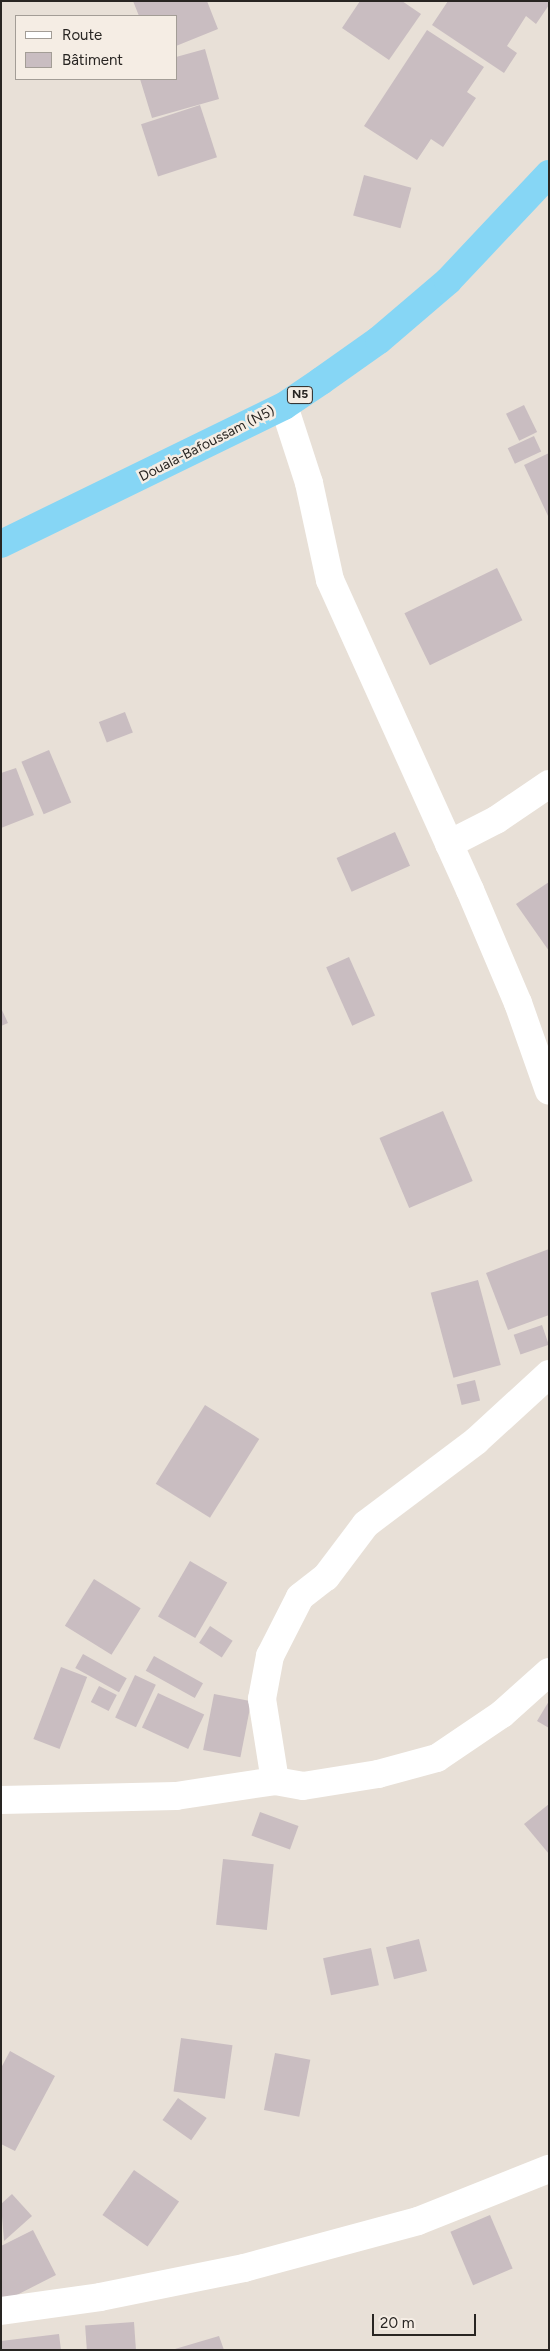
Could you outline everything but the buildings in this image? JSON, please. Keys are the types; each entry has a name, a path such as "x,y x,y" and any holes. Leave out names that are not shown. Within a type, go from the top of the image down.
{"highway":[{"name":"Douala-Bafoussam (N5)","path":"1,544 284,406 380,340 448,281 549,174"}],"street":[{"path":"284,406 308,484 330,580 449,844 518,1003 549,1091"},
{"path":"449,844 496,820 549,784"},
{"path":"275,1781 262,1699 270,1656 300,1597 326,1577 366,1524 476,1441 549,1374"},
{"path":"1,1800 176,1796 275,1781 303,1786 378,1774 437,1758 502,1714 549,1672"},
{"path":"1,2311 100,2297 244,2268 418,2221 549,2169"}]}
